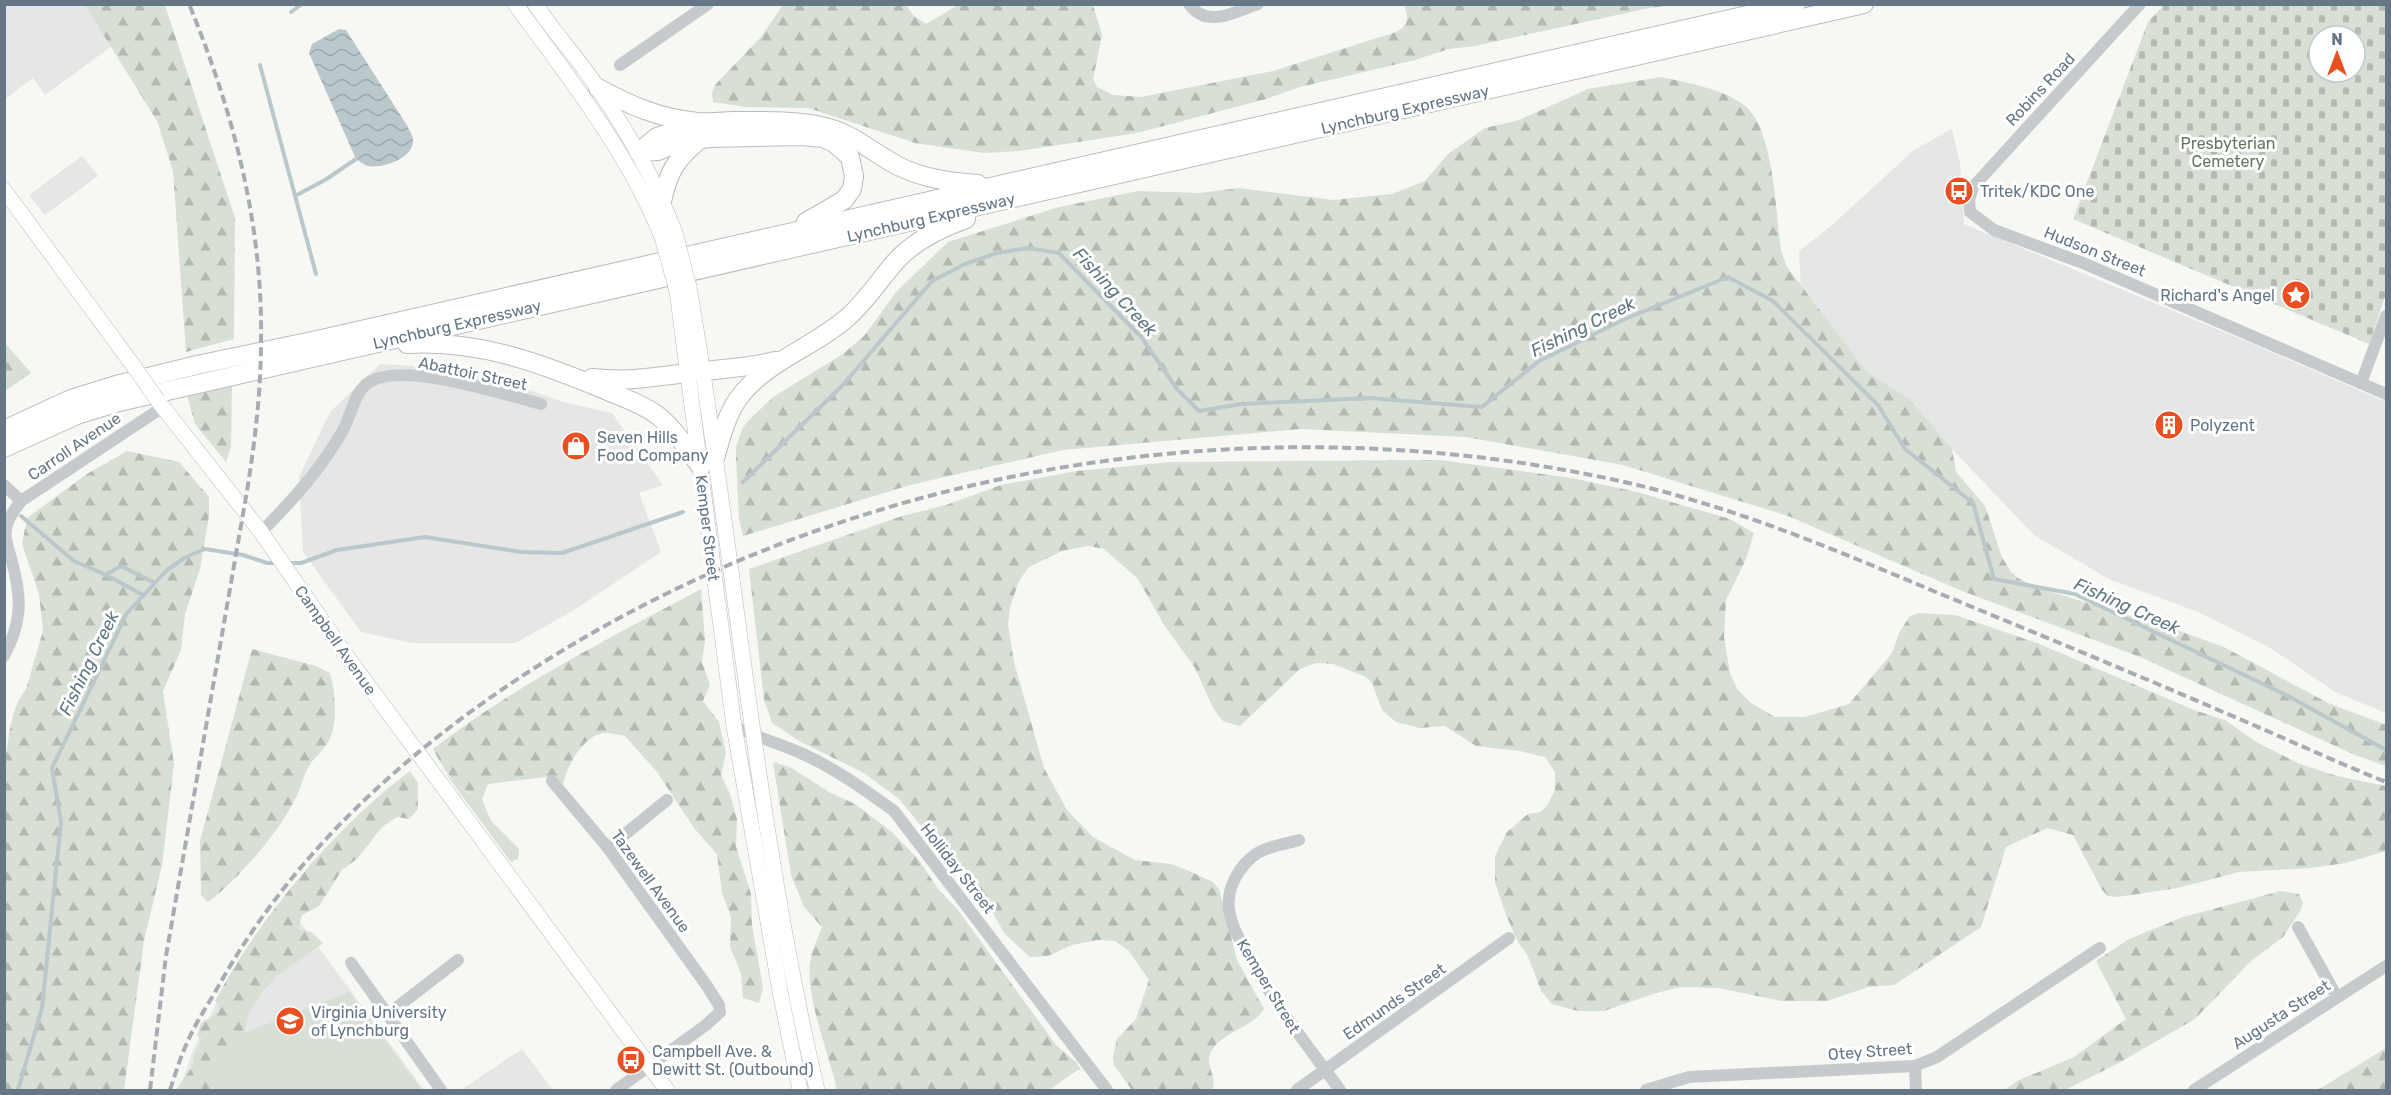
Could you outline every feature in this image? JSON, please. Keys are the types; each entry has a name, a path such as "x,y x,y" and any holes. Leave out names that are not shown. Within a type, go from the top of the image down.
{"highway":[{"path":"1680,31 1757,4"},
{"name":"Lynchburg Expressway","path":"4,430 70,399 216,360 1796,4"},
{"name":"Lynchburg Expressway","path":"5,448 77,415 119,402 1864,4"},
{"path":"598,88 641,111 700,131 802,136 823,138 834,143 850,157 854,176 852,189 844,200 782,234"},
{"path":"631,156 657,137 789,123 824,126 846,135 898,166 919,175 945,181 995,186"},
{"path":"662,201 669,174 700,131"},
{"path":"360,346 452,343 508,355 569,375 641,405 656,414 708,463 738,399 753,382 848,317 898,259 920,241 945,226 1054,189"},
{"path":"569,375 635,381 753,366 786,358"}],"main road":[{"name":"Kemper Street","path":"515,4 631,156 662,201 668,235 683,289 708,463 775,880 817,1090"},
{"name":"Kemper Street","path":"535,4 598,88 631,156 654,217 668,235"},
{"name":"Campbell Avenue","path":"4,190 160,404 261,532 348,658 667,1090"},
{"name":"Kemper Street","path":"708,463 734,726 776,970 800,1090"}],"street":[{"path":"620,66 708,4"},
{"path":"1192,9 1205,18 1219,17 1258,4"},
{"name":"Robins Road","path":"1969,200 1973,187 2140,4"},
{"name":"Hudson Street","path":"1969,200 1970,212 1994,230 2083,263 2386,394"},
{"path":"2361,383 2386,316"},
{"name":"Abattoir Street","path":"261,532 322,465 343,430 360,391 369,382 382,377 398,375 431,378 542,404"},
{"name":"Carroll Avenue","path":"4,657 18,624 20,607 19,590 6,532 11,515 21,501 160,404"},
{"path":"4,485 21,501"},
{"name":"Holliday Street","path":"734,726 753,736 804,754 848,777 894,811 1107,1090"},
{"name":"Tazewell Avenue","path":"552,781 608,848 719,1005 720,1012 706,1026 650,1066"},
{"path":"608,848 667,800"},
{"name":"Kemper Street","path":"1299,840 1258,852 1241,867 1232,885 1228,906 1233,925 1260,977 1292,1028 1340,1090"},
{"path":"2298,927 2337,997"},
{"name":"Edmunds Street","path":"1298,1090 1509,938"},
{"name":"Otey Street","path":"1646,1090 1689,1077 1915,1066 1937,1056 2100,948"},
{"path":"387,1015 458,960"},
{"path":"351,963 441,1090"},
{"name":"Augusta Street","path":"2194,1090 2386,966"},
{"path":"616,1090 650,1066"},
{"path":"1915,1066 1916,1090"}],"shaded area":[{"path":"5,5 93,5 112,46 45,95 33,78 5,99"},
{"path":"1952,129 1960,164 1964,224 2386,402 2386,713 2335,692 2269,647 2198,612 2109,579 2034,535 1952,449 1911,400 1867,372 1801,287 1799,251 1830,227 1914,150"},
{"path":"82,156 98,176 45,215 29,195"},
{"path":"380,364 470,369 563,402 612,413 663,485 639,493 661,552 571,612 515,643 412,643 361,632 303,552 299,477 330,412"},
{"name":"Virginia University of Lynchburg","path":"283,899 424,1090 179,1090 194,1048 221,994"},
{"path":"522,1049 553,1090 461,1090"}],"green space":[{"path":"85,5 165,5 235,218 234,339 186,352 173,171 157,121"},
{"path":"783,5 906,5 914,16 926,24 958,5 1093,5 1102,35 1093,79 1097,87 1113,95 1141,97 1273,71 1396,32 1406,24 1404,5 1675,5 1649,8 1475,46 1449,49 1415,60 1300,87 1266,99 1137,133 1019,151 984,153 915,143 808,108 746,107 713,102 712,93 715,85 761,37"},
{"name":"Presbyterian Cemetery","path":"2164,5 2386,5 2386,294 2369,344 2073,219 2148,22"},
{"path":"1661,77 1725,94 1744,105 1754,116 1768,151 1781,251 1787,267 1867,372 1911,400 1952,449 1956,472 1985,506 2002,557 2011,572 2035,587 2174,629 2224,647 2328,703 2386,725 2386,766 2355,755 2140,657 1962,591 1788,516 1623,465 1466,437 1301,429 1063,450 910,485 743,536 739,519 736,457 736,447 742,429 773,397 843,354 864,336 897,291 948,242 1059,207 1138,191 1199,193 1239,188 1333,200 1392,194 1425,181 1448,154 1485,128 1519,120 1588,89"},
{"path":"4,342 31,373 5,391 4,391"},
{"path":"232,385 231,447 226,462 195,424 186,392"},
{"path":"127,451 179,462 209,497 209,516 200,569 185,614 181,650 163,691 174,764 162,865 144,941 124,1090 5,1090 5,763 13,715 26,689 43,631 39,594 22,544 27,518 87,474"},
{"path":"1440,460 1572,478 1637,492 1730,519 1754,533 1746,559 1726,600 1724,637 1730,674 1738,690 1751,703 1775,717 1805,717 1849,704 1892,653 1900,631 1910,616 1918,613 1955,615 2037,643 2194,710 2225,720 2258,743 2300,764 2337,776 2386,786 2386,851 2346,863 2311,868 2239,872 2178,888 2117,897 2108,896 2102,890 2073,835 2047,828 2006,847 1981,927 1894,985 1868,987 1827,1001 1781,1001 1718,988 1681,987 1604,1011 1578,1011 1552,1004 1541,991 1527,954 1519,944 1506,915 1495,882 1495,856 1507,832 1528,814 1540,812 1547,806 1555,790 1555,772 1545,757 1520,751 1476,746 1445,726 1420,728 1396,722 1382,710 1372,683 1366,677 1333,664 1316,663 1300,669 1240,726 1223,721 1213,708 1195,668 1164,625 1138,579 1104,549 1088,546 1062,551 1029,567 1019,581 1010,607 1008,625 1014,662 1044,768 1067,810 1093,837 1135,860 1171,864 1213,882 1219,889 1237,960 1264,1009 1259,1016 1228,1035 1214,1047 1209,1058 1214,1081 1212,1090 1132,1090 1114,1065 1113,1057 1117,1039 1136,1019 1149,980 1129,951 1115,941 1097,940 1072,945 1048,956 1030,957 1004,933 987,902 958,869 951,854 927,833 899,799 864,773 801,742 772,723 764,699 749,569 902,516 946,505 1001,485 1077,471 1171,462"},
{"path":"701,589 705,640 702,662 710,685 703,701 719,722 726,753 721,775 730,794 737,819 736,846 751,894 752,925 763,988 759,1003 743,998 741,973 730,947 731,917 722,893 717,854 694,828 657,772 625,736 605,733 590,739 573,760 563,784 546,777 488,784 482,799 452,779 433,749 530,683 597,644"},
{"path":"252,649 316,666 330,673 335,703 334,726 328,741 311,763 295,800 275,831 243,870 208,902 201,895 200,841"},
{"path":"773,762 790,767 829,792 855,804 892,832 918,859 1056,1045 1077,1063 1081,1071 1079,1069 1049,1090 837,1090 818,1024 811,988 811,958 822,927 804,907 791,875"},
{"path":"410,771 418,783 418,809 409,819 397,817 382,827 358,858 342,870 319,906 302,915 298,929 311,932 323,943 278,975 262,992 250,1011 243,1036 215,1072 211,1090 176,1090 194,1064 193,1057 202,1039 197,1036 201,1023 219,1012 219,1006 215,1001 253,938 300,876 327,847 354,819"},
{"path":"446,774 467,792 482,799 491,821 519,849 518,859 511,862"},
{"path":"2281,891 2299,894 2303,903 2283,937 2251,961 2195,1019 2117,1064 2065,1090 2005,1090 2017,1081 2074,1057 2126,1019 2096,961 2129,939 2183,917"},
{"path":"349,992 422,1090 207,1090 226,1040"},
{"path":"2386,1048 2386,1090 2315,1090 2321,1088"}],"water":[{"path":"339,29 346,30 411,134 412,146 408,152 389,164 366,165 356,159 309,53 312,44"}],"waterway":[{"path":"291,12 302,4"},
{"path":"260,65 316,274"},
{"path":"295,196 325,180 356,159"},
{"name":"Fishing Creek","path":"743,482 842,386 932,281 965,264 997,253 1028,248 1059,253 1142,338 1177,389 1199,411 1241,404 1369,398 1482,407 1539,361 1625,319 1728,277 1773,301 1878,405 1905,449 1973,503 1994,579 2075,594 2288,696 2386,750"},
{"name":"Fishing Creek","path":"289,563 301,563 337,550 425,537 521,552 562,553 683,512"},
{"path":"21,516 74,561 143,595"},
{"name":"Fishing Creek","path":"18,1090 42,1008 61,822 52,768 127,613 167,570 186,557 205,549 243,555 267,563 278,563"},
{"path":"107,574 121,566 155,583"}],"railway":[{"path":"150,1090 166,956 250,472 261,360 260,297 251,211 232,127 205,44 189,4"},
{"path":"170,1090 194,1029 243,946 270,907 330,835 398,769 473,710 600,629 734,563 876,511 1022,475 1171,453 1322,447 1472,456 1620,481 1660,491 1778,528 1855,558 2386,782"}],"place":[{"name":"Tritek/KDC One","path":"1959,191"},
{"name":"Richard's Angel","path":"2296,295"},
{"name":"Polyzent","path":"2169,425"},
{"name":"Seven Hills Food Company","path":"576,446"},
{"name":"Virginia University of Lynchburg","path":"290,1021"},
{"name":"Campbell Ave. & Dewitt St. (Outbound)","path":"631,1060"}]}
